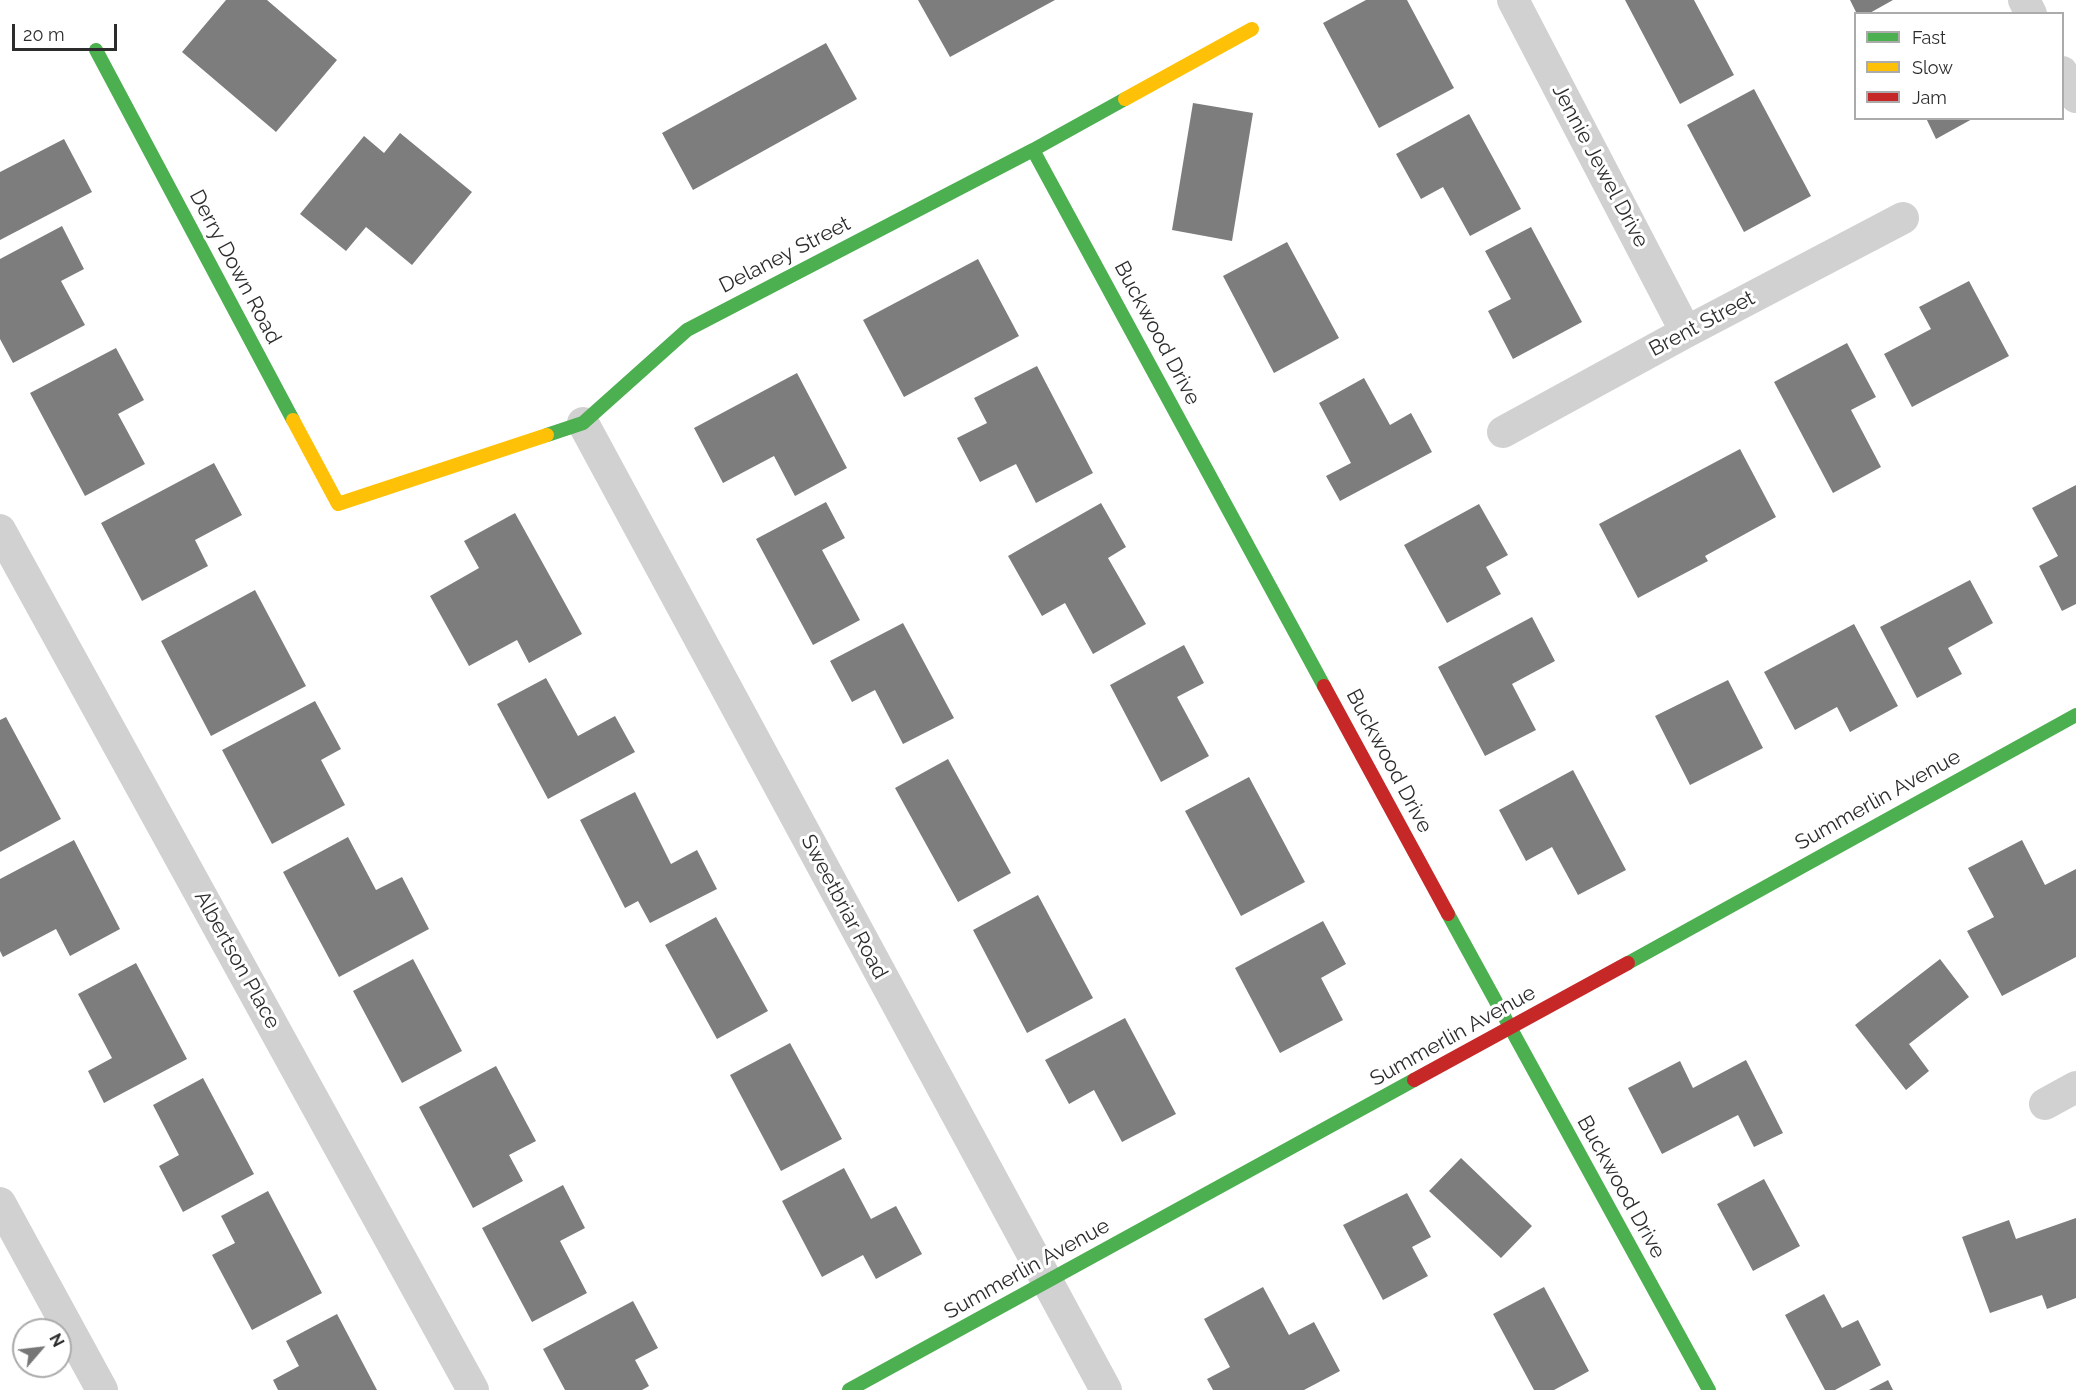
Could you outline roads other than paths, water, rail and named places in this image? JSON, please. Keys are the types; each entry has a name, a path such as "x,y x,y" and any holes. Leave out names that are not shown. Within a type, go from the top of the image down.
{"street":[{"name":"Jennie Jewel Drive","path":"1513,0 1686,332"},
{"name":"Delaney Street","path":"338,504 583,423 687,330 1033,150 1252,29"},
{"name":"Derry Down Road","path":"96,50 338,504"},
{"path":"2064,76 2076,97"},
{"name":"Buckwood Drive","path":"1033,150 1709,1390"},
{"name":"Brent Street","path":"1503,432 1686,332 1903,218"},
{"name":"Sweetbriar Road","path":"583,423 1106,1390"},
{"name":"Albertson Place","path":"0,530 473,1390"},
{"name":"Summerlin Avenue","path":"849,1390 2076,715"},
{"path":"2045,1104 2076,1087"},
{"path":"0,1203 102,1390"}]}
